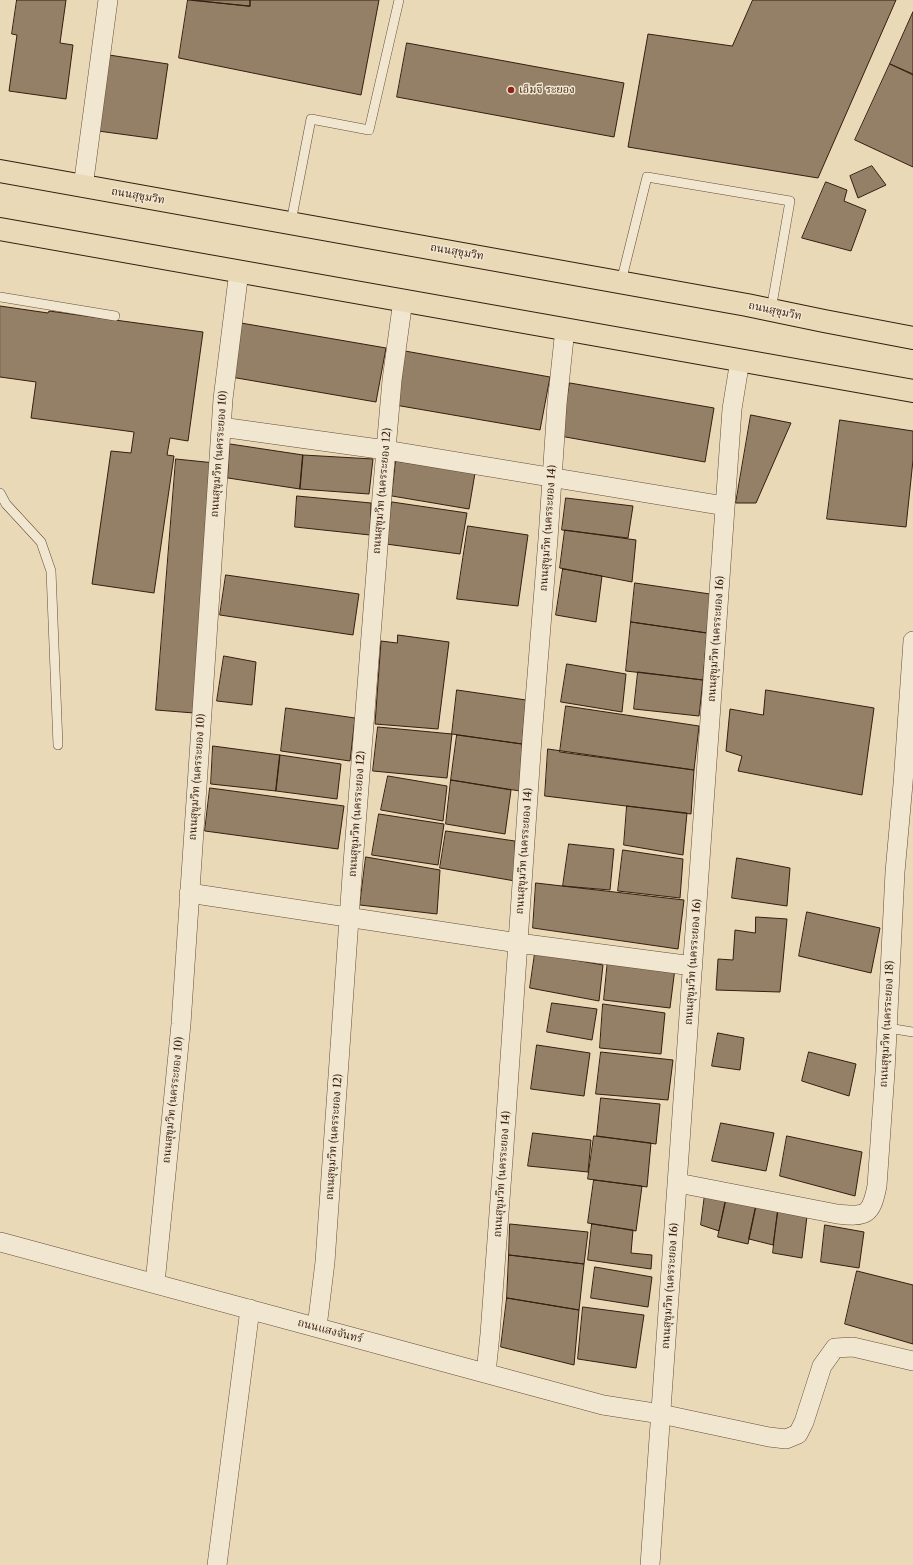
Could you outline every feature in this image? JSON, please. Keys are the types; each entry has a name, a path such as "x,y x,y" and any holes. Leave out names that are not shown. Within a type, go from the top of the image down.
{"main road":[{"name":"ถนนสุขุมวิท","path":"0,171 82,187 291,222 621,282 913,338"},
{"path":"0,229 913,391"}],"street":[{"path":"82,187 108,0"},
{"name":"ถนนสุขุมวิท (นครระยอง 10)","path":"155,1283 180,1024 221,427 239,271"},
{"name":"ถนนสุขุมวิท (นครระยอง 12)","path":"317,1327 325,1262 349,917 386,450 392,380 403,300"},
{"name":"ถนนสุขุมวิท (นครระยอง 14)","path":"486,1373 491,1326 532,738 548,547 556,404 566,329"},
{"name":"ถนนสุขุมวิท (นครระยอง 16)","path":"650,1565 732,409 740,360"},
{"path":"221,427 386,450 725,506"},
{"name":"ถนนสุขุมวิท (นครระยอง 18)","path":"678,1183 837,1214 855,1216 866,1213 874,1204 877,1186 888,1028 896,872 913,641"},
{"path":"190,893 518,943 693,966"},
{"name":"ถนนแสงจันทร์","path":"0,1242 603,1405 661,1414 769,1438 786,1439 798,1434 804,1422 822,1366 835,1348 853,1347 913,1361"},
{"path":"218,1565 250,1309"}],"lane":[{"path":"291,222 311,119 369,130 399,0"},
{"path":"621,282 647,177 790,201 771,310"},
{"path":"0,297 115,316"},
{"path":"0,493 6,504 41,542 51,571 58,746"},
{"path":"888,1028 913,1032"}],"building":[{"path":"17,0 66,0 60,43 73,45 66,99 9,91 17,35 12,34"},
{"path":"188,0 250,6 250,0 379,0 361,95 179,58"},
{"path":"193,0 250,0 250,6"},
{"path":"753,0 896,0 818,178 628,147 648,34 732,46"},
{"path":"913,12 913,75 890,64"},
{"name":"เอ็มจี ระยอง","path":"407,43 624,83 614,137 397,97"},
{"path":"109,55 168,64 157,139 98,131"},
{"path":"890,64 913,74 913,167 855,140"},
{"path":"872,166 886,185 858,198 850,176"},
{"path":"826,182 847,190 844,201 866,210 851,251 802,238"},
{"path":"0,306 48,313 49,311 203,332 188,441 170,438 167,455 174,456 154,593 92,584 111,451 131,453 134,432 31,418 36,382 0,377"},
{"path":"241,323 386,348 376,402 231,377"},
{"path":"405,351 550,377 540,430 395,405"},
{"path":"570,383 714,408 705,462 560,436"},
{"path":"751,415 791,423 756,503 736,503"},
{"path":"840,420 913,431 913,460 906,527 827,519"},
{"path":"230,444 303,455 300,489 228,478"},
{"path":"303,455 373,459 369,494 300,489"},
{"path":"176,459 215,463 194,713 156,710"},
{"path":"396,461 475,473 469,509 392,496"},
{"path":"297,496 371,503 370,535 295,527"},
{"path":"566,498 633,506 628,538 562,530"},
{"path":"392,502 467,513 460,554 386,544"},
{"path":"468,526 528,535 518,606 457,599"},
{"path":"565,530 636,540 632,582 560,568"},
{"path":"563,569 602,576 596,622 556,615"},
{"path":"226,575 359,594 353,635 220,615"},
{"path":"635,583 710,594 707,633 631,622"},
{"path":"631,622 707,633 703,680 626,671"},
{"path":"398,635 449,642 438,729 375,724 381,641 397,643"},
{"path":"224,656 256,662 252,705 217,701"},
{"path":"567,664 626,674 622,712 561,702"},
{"path":"638,672 703,680 699,716 634,709"},
{"path":"457,690 526,700 522,744 452,734"},
{"path":"766,690 874,708 862,795 738,771 742,756 726,751 730,709 763,715"},
{"path":"566,706 699,726 694,770 560,752"},
{"path":"286,708 355,718 350,761 281,751"},
{"path":"378,727 452,734 447,778 373,771"},
{"path":"457,735 522,744 520,791 451,780"},
{"path":"213,746 280,755 276,791 211,784"},
{"path":"548,749 694,770 691,814 545,796"},
{"path":"280,755 341,764 337,799 276,791"},
{"path":"388,776 447,786 443,821 381,810"},
{"path":"451,780 511,790 505,834 446,824"},
{"path":"210,788 344,806 338,849 205,831"},
{"path":"627,806 687,813 683,855 624,845"},
{"path":"379,814 444,824 438,865 372,855"},
{"path":"446,831 515,841 515,881 440,868"},
{"path":"569,844 614,849 610,890 563,886"},
{"path":"623,850 683,859 680,898 618,891"},
{"path":"366,857 440,870 437,914 360,905"},
{"path":"737,858 790,868 787,906 732,898"},
{"path":"536,883 684,900 678,949 533,928"},
{"path":"807,912 880,928 871,973 799,956"},
{"path":"756,917 787,919 780,992 716,990 718,959 733,960 735,930 755,933"},
{"path":"535,953 603,965 599,1001 530,988"},
{"path":"608,959 675,968 670,1008 604,1000"},
{"path":"552,1003 597,1009 592,1040 547,1032"},
{"path":"603,1004 665,1013 661,1054 600,1048"},
{"path":"718,1033 744,1038 740,1070 712,1066"},
{"path":"537,1045 590,1053 584,1096 531,1089"},
{"path":"601,1052 673,1060 668,1100 596,1094"},
{"path":"809,1052 856,1064 849,1096 802,1081"},
{"path":"601,1098 660,1104 656,1144 597,1136"},
{"path":"721,1123 774,1133 766,1171 712,1161"},
{"path":"533,1133 591,1140 588,1172 528,1166"},
{"path":"594,1136 651,1143 647,1187 588,1179"},
{"path":"787,1136 862,1152 855,1196 780,1176"},
{"path":"594,1180 642,1186 636,1231 588,1223"},
{"path":"705,1194 726,1199 719,1231 701,1225"},
{"path":"726,1199 756,1206 748,1244 718,1237"},
{"path":"756,1206 778,1210 773,1245 749,1239"},
{"path":"778,1210 807,1216 802,1258 773,1253"},
{"path":"510,1224 588,1232 584,1264 509,1255"},
{"path":"592,1224 633,1230 631,1253 652,1255 651,1269 588,1260"},
{"path":"825,1225 864,1232 859,1268 821,1262"},
{"path":"509,1255 584,1264 579,1310 507,1298"},
{"path":"595,1267 652,1277 648,1307 591,1298"},
{"path":"857,1271 913,1285 913,1344 845,1324"},
{"path":"507,1298 579,1310 574,1365 501,1347"},
{"path":"583,1307 644,1315 636,1368 578,1359"}],"place":[{"name":"เอ็มจี ระยอง","path":"511,90"}]}
